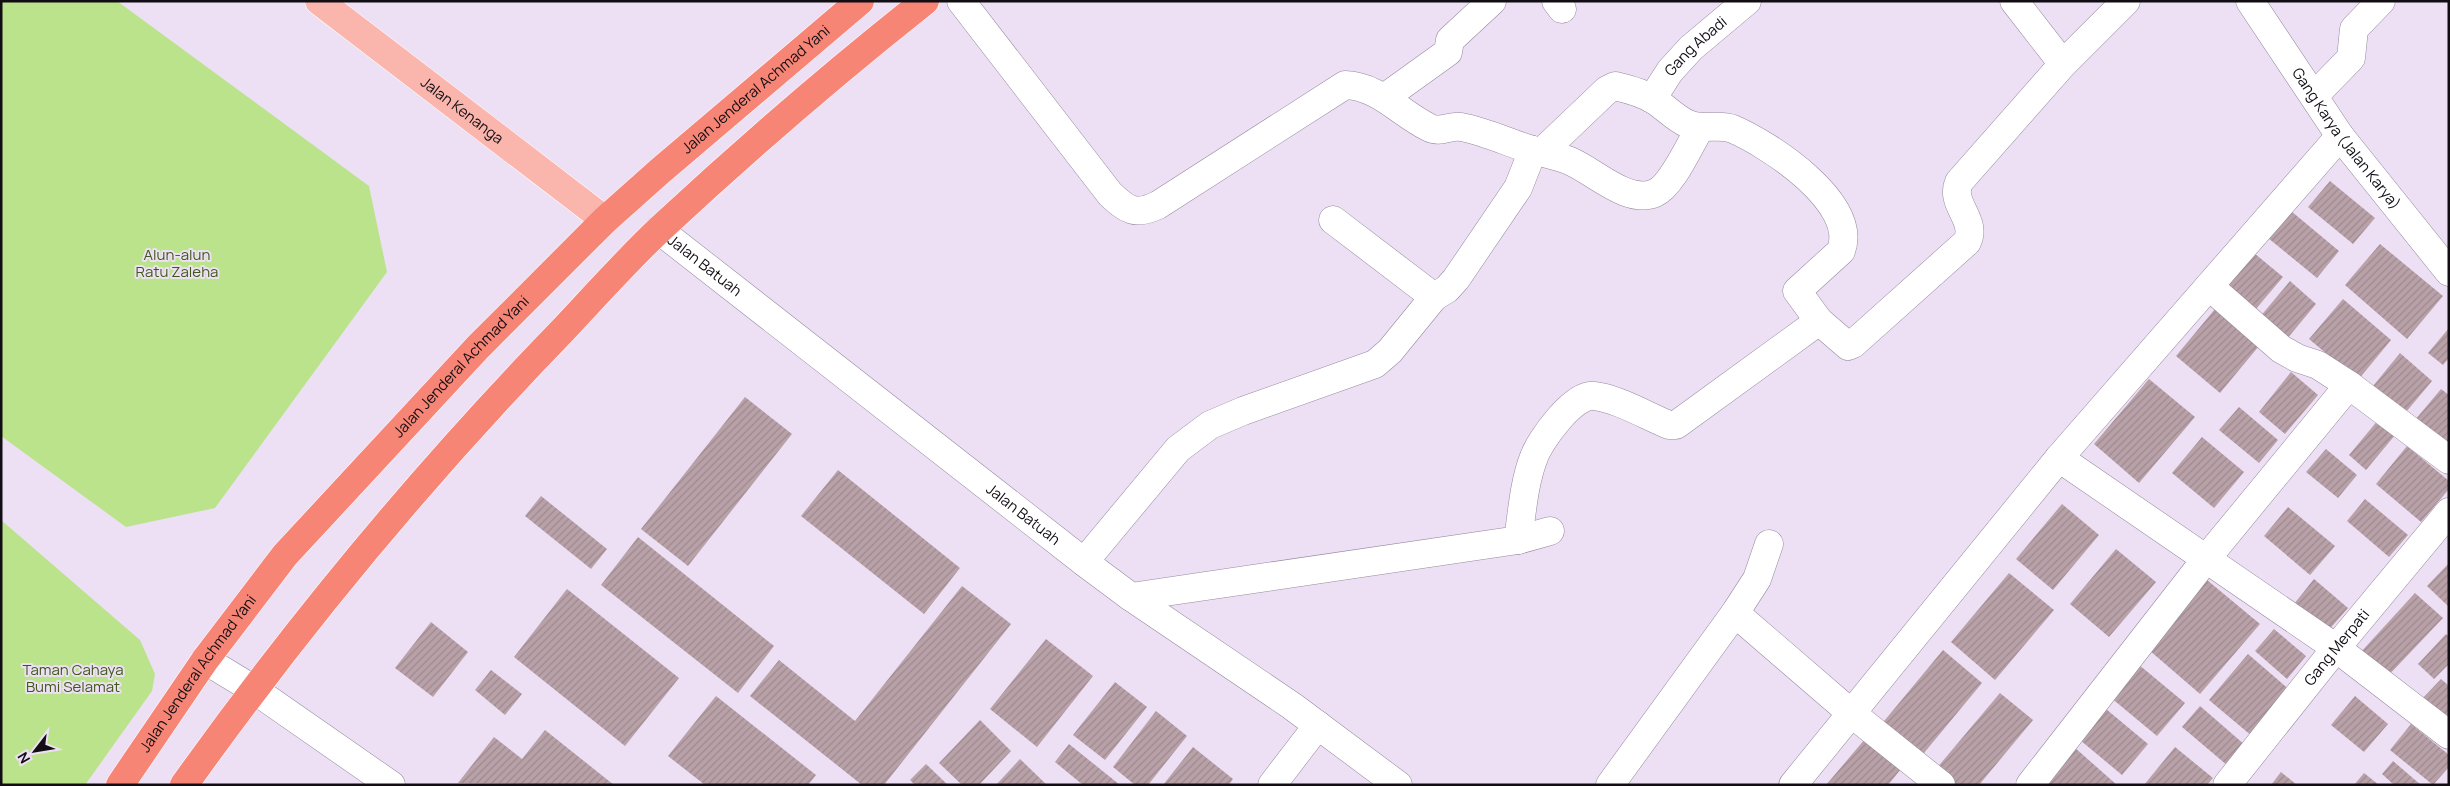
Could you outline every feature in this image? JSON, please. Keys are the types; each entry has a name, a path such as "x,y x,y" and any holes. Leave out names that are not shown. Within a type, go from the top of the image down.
{"highway":[{"name":"Jalan Jenderal Achmad Yani","path":"120,785 204,660 285,555 478,347 605,220 860,1"},
{"path":"184,785 253,689 379,535 493,401 659,230 845,64 925,1"}],"main road":[{"name":"Jalan Kenanga","path":"319,1 605,220"}],"street":[{"path":"962,1 1110,194 1123,206 1134,211 1146,211 1158,205 1345,85 1358,85 1384,98 1434,130 1460,127 1576,163 1629,194 1641,196 1656,193 1667,184 1700,128"},
{"path":"1384,98 1448,52 1450,40 1492,1"},
{"name":"Gang Abadi","path":"1652,98 1670,71 1691,48 1747,1"},
{"path":"2014,1 2063,64"},
{"path":"1084,562 1178,449 1210,425 1243,411 1375,364 1390,351 1434,297 1447,289 1456,280 1518,188 1538,151 1607,90 1615,86 1652,98 1687,124 1700,128 1715,126 1732,128 1765,147 1805,175 1836,212 1843,228 1841,251 1797,291 1819,321 1848,346 1853,344 1967,242 1971,234 1970,224 1957,198 1956,189 1959,182 2063,64 2126,1"},
{"name":"Gang Karya (Jalan Karya)","path":"2250,1 2340,136 2449,272"},
{"path":"2314,96 2351,58 2354,29 2381,1"},
{"path":"1792,785 2059,458 2340,136"},
{"path":"1333,220 1434,297"},
{"name":"Jalan Batuah","path":"659,230 1084,562 1131,597 1318,725 1398,785"},
{"path":"2209,286 2281,349 2297,358 2318,365 2449,460"},
{"path":"1518,540 1534,456 1559,419 1576,402 1592,395 1669,425 1676,425 1819,321"},
{"path":"2030,785 2206,559 2349,386"},
{"path":"2059,458 2336,648 2449,735"},
{"name":"Gang Merpati","path":"2227,785 2336,648 2449,512"},
{"path":"1131,597 1518,540 1550,530"},
{"path":"1610,785 1735,613 1757,579 1769,544"},
{"path":"1735,613 1851,713 1941,785"},
{"path":"204,660 253,689 378,781"},
{"path":"1272,785 1318,725"}],"green space":[{"name":"Alun-alun Ratu Zaleha","path":"1,1 117,1 369,186 387,272 215,508 126,527 1,436"},
{"name":"Taman Cahaya Bumi Selamat","path":"1,520 140,640 155,674 152,691 85,785 1,785"}],"building":[{"path":"2330,181 2375,218 2353,244 2308,207"},
{"path":"2291,211 2339,251 2317,278 2268,238"},
{"path":"2380,244 2443,296 2407,339 2345,285"},
{"path":"2254,253 2283,277 2255,310 2226,286"},
{"path":"2290,281 2316,304 2286,340 2259,318"},
{"path":"2343,299 2391,340 2358,380 2309,339"},
{"path":"2215,309 2259,346 2220,393 2176,356"},
{"path":"2449,328 2449,358 2443,365 2428,353"},
{"path":"2400,353 2432,381 2401,418 2369,391"},
{"path":"2291,372 2318,395 2285,434 2259,412"},
{"path":"2149,379 2195,417 2139,483 2094,444"},
{"path":"2441,389 2449,395 2449,448 2415,420"},
{"path":"745,397 792,434 688,566 641,529"},
{"path":"2239,407 2278,440 2259,463 2219,430"},
{"path":"2379,419 2396,434 2366,470 2349,455"},
{"path":"2202,437 2244,472 2214,508 2172,473"},
{"path":"2407,446 2449,481 2449,489 2421,522 2376,484"},
{"path":"2326,449 2357,475 2338,498 2306,472"},
{"path":"838,470 960,568 924,614 801,516"},
{"path":"541,496 607,549 591,569 525,516"},
{"path":"2365,499 2408,535 2389,557 2347,521"},
{"path":"2062,504 2099,535 2053,590 2016,559"},
{"path":"2288,507 2335,546 2310,575 2264,536"},
{"path":"638,537 774,646 738,693 601,585"},
{"path":"2116,549 2156,582 2109,637 2070,604"},
{"path":"2449,563 2449,607 2427,586"},
{"path":"2009,573 2054,610 1995,680 1951,642"},
{"path":"2314,579 2348,608 2327,632 2294,604"},
{"path":"2207,580 2260,624 2200,694 2149,650"},
{"path":"962,586 1011,624 884,785 862,785 750,696 779,660 855,721"},
{"path":"567,589 679,678 625,746 514,657"},
{"path":"2415,593 2443,618 2386,678 2360,653"},
{"path":"431,622 468,652 433,697 395,668"},
{"path":"2274,629 2306,656 2287,679 2255,651"},
{"path":"2446,634 2449,637 2449,664 2434,679 2418,664"},
{"path":"1046,639 1093,676 1037,747 990,709"},
{"path":"1943,650 1982,683 1919,759 1880,726"},
{"path":"2248,654 2292,692 2253,737 2209,700"},
{"path":"2138,664 2185,703 2157,736 2110,697"},
{"path":"491,670 522,694 505,715 475,690"},
{"path":"2441,679 2449,686 2449,727 2421,700"},
{"path":"1115,682 1147,707 1105,760 1073,735"},
{"path":"2000,693 2033,720 1979,785 1954,785 1936,769"},
{"path":"716,696 816,775 808,785 705,785 668,756"},
{"path":"2355,696 2388,724 2364,752 2331,725"},
{"path":"2200,706 2245,745 2228,766 2182,727"},
{"path":"2106,709 2148,744 2122,775 2080,740"},
{"path":"1156,711 1187,736 1148,785 1135,785 1113,767"},
{"path":"980,720 1011,751 979,785 962,785 939,763"},
{"path":"2411,724 2449,755 2449,767 2433,785 2390,750"},
{"path":"545,730 614,785 458,783 494,737 522,759"},
{"path":"1865,739 1901,769 1888,785 1826,785"},
{"path":"1069,744 1120,785 1083,785 1055,762"},
{"path":"1193,747 1233,779 1229,785 1163,785"},
{"path":"2074,747 2117,785 2042,785"},
{"path":"2175,747 2213,778 2207,785 2144,785"},
{"path":"1020,759 1047,785 996,785"},
{"path":"2393,761 2421,785 2394,785 2382,774"},
{"path":"926,764 948,785 915,785 910,780"},
{"path":"2281,772 2297,785 2271,785"},
{"path":"2364,773 2379,785 2354,785"}]}
